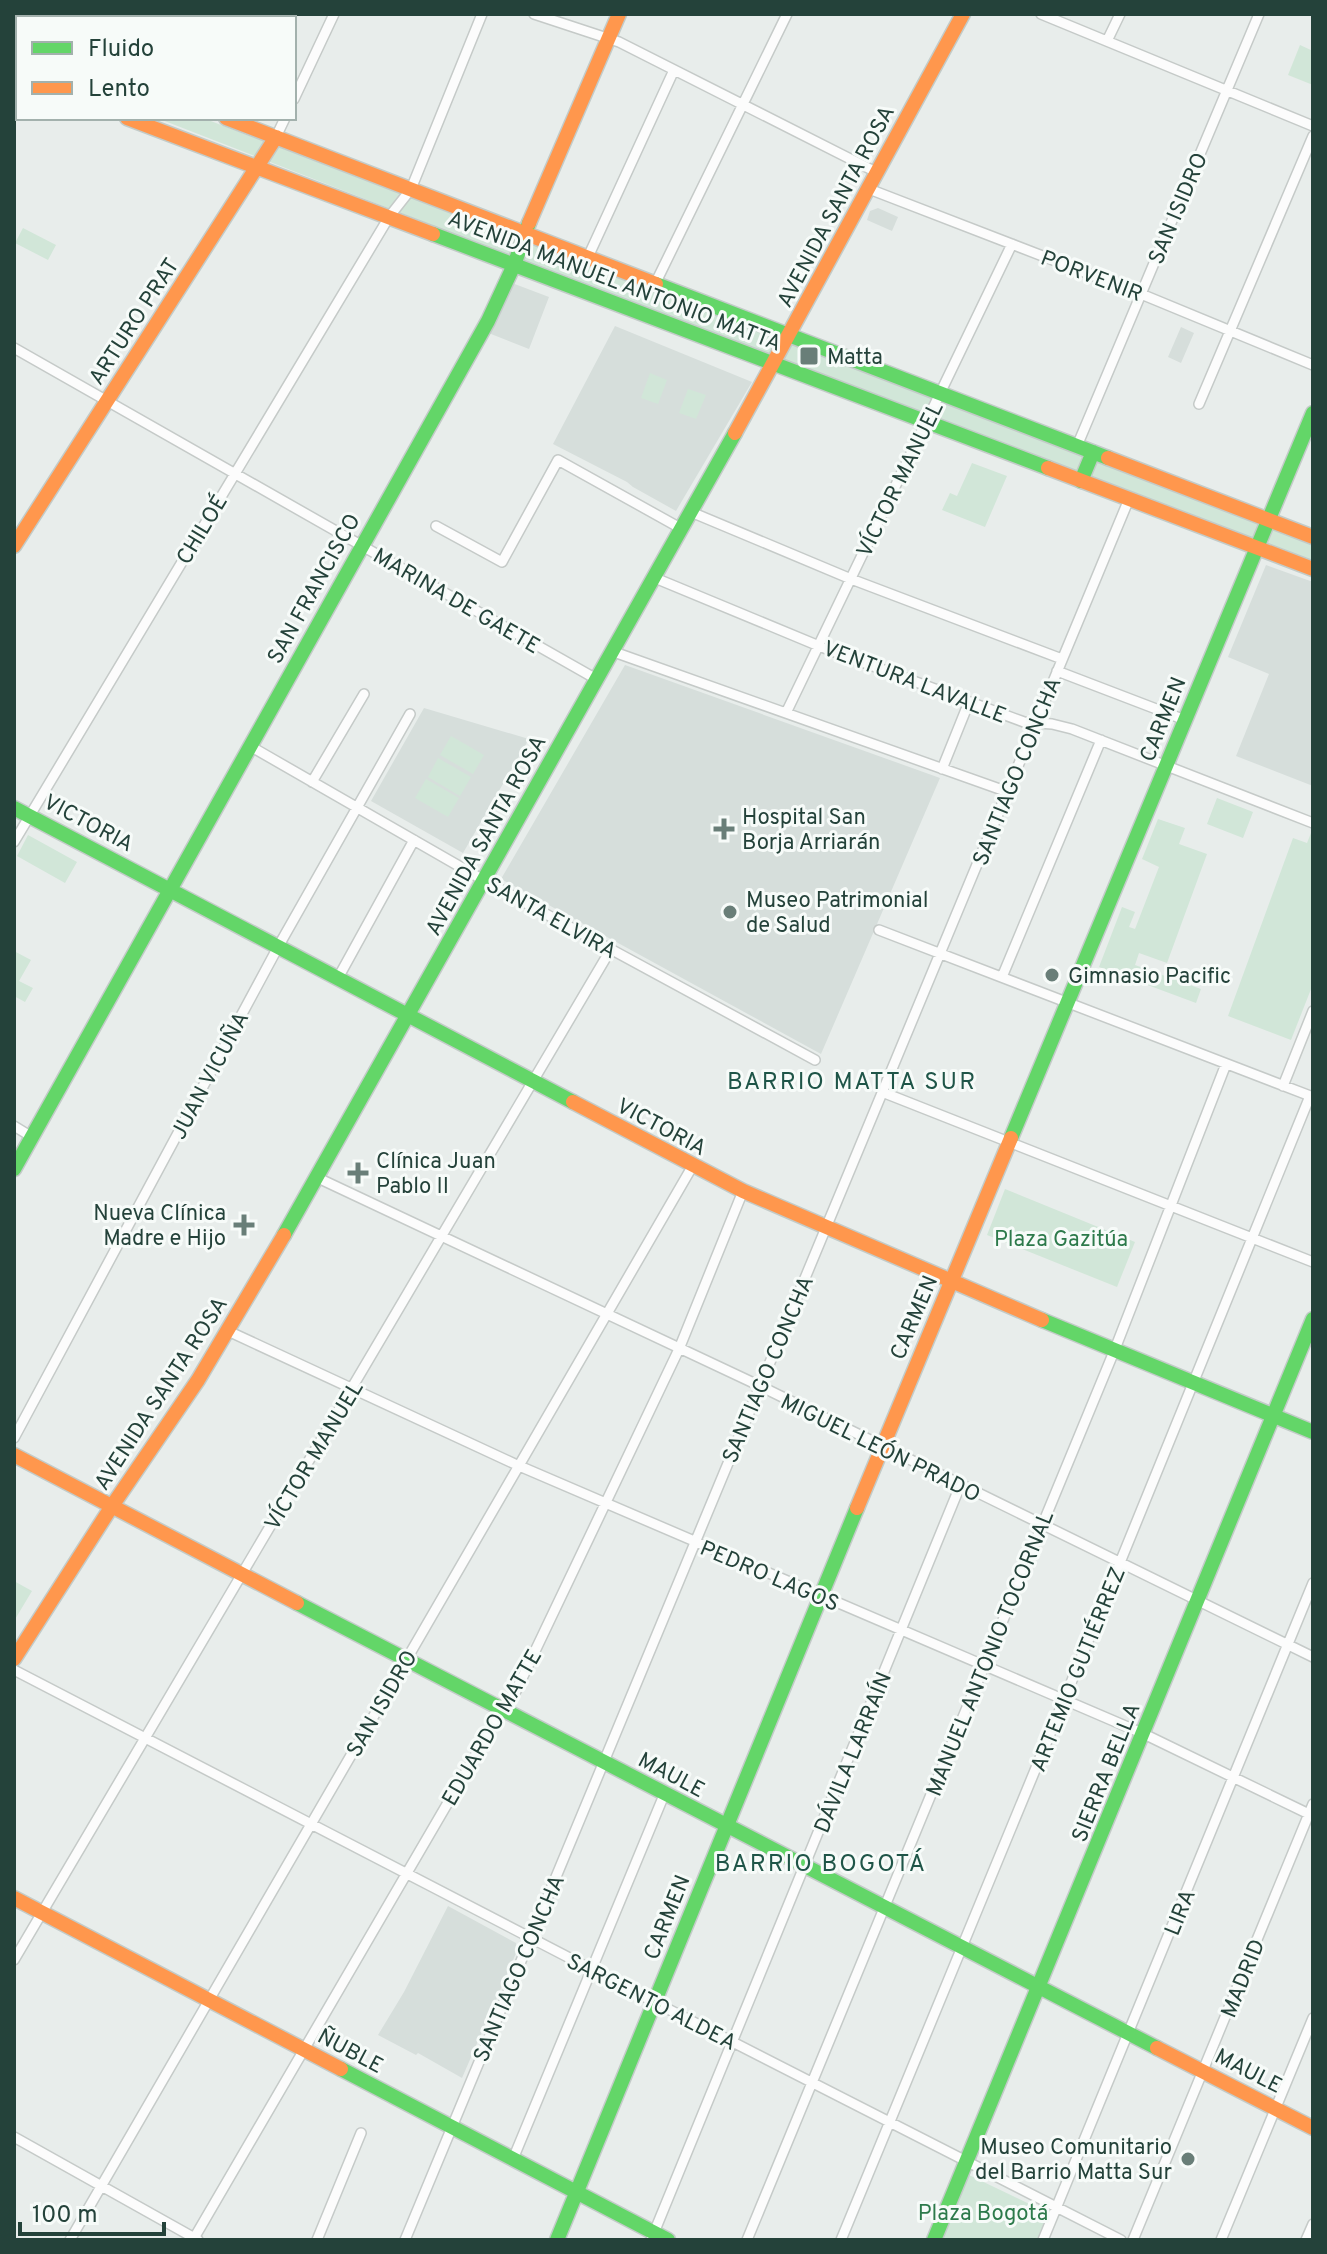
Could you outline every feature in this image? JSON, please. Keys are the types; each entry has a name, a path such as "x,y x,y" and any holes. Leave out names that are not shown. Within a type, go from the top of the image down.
{"main road":[{"name":"SAN FRANCISCO","path":"14,1169 488,321 619,14"},
{"name":"AVENIDA SANTA ROSA","path":"14,1659 112,1506 177,1412 318,1178 774,365 963,14"},
{"name":"AVENIDA MANUEL ANTONIO MATTA","path":"132,120 1313,569"},
{"name":"AVENIDA MANUEL ANTONIO MATTA","path":"231,120 1313,537"},
{"name":"ARTURO PRAT","path":"14,546 276,137"},
{"name":"CARMEN","path":"557,2240 882,1448 1313,413"},
{"path":"1081,481 1093,452"},
{"name":"VICTORIA","path":"14,808 533,1082 588,1105 692,1167 952,1282 1313,1432"},
{"name":"SIERRA BELLA","path":"934,2240 1313,1319"},
{"name":"MAULE","path":"14,1455 727,1828 1313,2128"},
{"name":"ÑUBLE","path":"14,1898 576,2192 652,2236 668,2240"}],"street":[{"path":"296,95 334,14"},
{"name":"CHILOÉ","path":"14,842 389,217 411,189 482,14"},
{"path":"534,14 609,38 878,173"},
{"path":"656,282 787,14"},
{"path":"1041,14 1313,126"},
{"path":"1107,41 1120,14"},
{"name":"SAN ISIDRO","path":"1077,446 1259,14"},
{"path":"588,257 674,70"},
{"name":"ARTURO PRAT","path":"276,137 284,120"},
{"path":"1199,404 1313,136"},
{"name":"PORVENIR","path":"869,189 1141,294 1313,365"},
{"name":"VÍCTOR MANUEL","path":"786,713 1012,244"},
{"name":"MARINA DE GAETE","path":"14,348 598,680"},
{"path":"436,526 502,562 558,460 682,529"},
{"name":"SANTIAGO CONCHA","path":"405,2240 1129,499"},
{"path":"691,512 851,579 1062,659"},
{"name":"VENTURA LAVALLE","path":"655,578 819,646 969,702 1024,722 1060,725 1313,823"},
{"path":"614,652 1008,792"},
{"path":"1057,671 1185,720"},
{"path":"312,782 364,694"},
{"path":"942,769 969,702"},
{"name":"JUAN VICUÑA","path":"14,1438 278,947 410,714"},
{"path":"1002,977 1101,740"},
{"name":"SANTA ELVIRA","path":"250,746 485,881 815,1060"},
{"path":"338,978 414,840"},
{"path":"879,930 1311,1097"},
{"name":"VÍCTOR MANUEL","path":"14,1960 611,949"},
{"path":"1283,1086 1313,1011"},
{"name":"MANUEL ANTONIO TOCORNAL","path":"747,2240 1115,1349 1226,1064"},
{"path":"882,1092 1313,1262"},
{"name":"ARTEMIO GUTIÉRREZ","path":"841,2240 1311,1097"},
{"path":"14,1126 32,1137"},
{"name":"SAN ISIDRO","path":"70,2240 692,1167"},
{"name":"MIGUEL LEÓN PRADO","path":"318,1178 760,1386 1313,1657"},
{"name":"EDUARDO MATTE","path":"195,2239 406,1874 516,1691 679,1349 743,1191"},
{"name":"PEDRO LAGOS","path":"228,1331 517,1465 1144,1734 1311,1815"},
{"name":"DÁVILA LARRAÍN","path":"652,2236 960,1486"},
{"name":"LIRA","path":"1043,2240 1313,1583"},
{"name":"SARGENTO ALDEA","path":"14,1670 655,2003 1121,2240"},
{"path":"513,2159 664,1795"},
{"name":"MADRID","path":"1133,2240 1313,1804"},
{"path":"1221,2240 1313,2018"},
{"path":"317,2240 361,2133"},
{"path":"14,2137 195,2239"},
{"path":"1306,2240 1313,2224"}],"shaded area":[{"path":"64,14 191,14 190,16"},
{"path":"878,208 898,217 892,231 867,220 870,211"},
{"path":"512,283 549,297 529,349 486,332"},
{"path":"615,326 752,382 676,511 553,444"},
{"path":"1181,327 1194,333 1181,363 1168,357"},
{"path":"1266,565 1313,582 1313,786 1236,756 1269,674 1228,657"},
{"name":"Hospital San Borja Arriarán","path":"625,665 940,778 821,1054 501,879"},
{"path":"424,708 529,739 463,853 371,801"},
{"path":"448,1906 516,1943 517,1951 462,2078 378,2035"}],"green space":[{"path":"1300,45 1313,51 1313,85 1288,75"},
{"path":"162,120 208,120 1313,545 1313,561 755,351"},
{"path":"23,228 56,245 48,260 15,243"},
{"path":"650,373 667,380 658,404 641,398"},
{"path":"688,389 706,395 696,419 679,413"},
{"path":"972,463 1007,476 985,527 942,510 950,493 957,496"},
{"path":"451,736 484,755 473,774 440,755"},
{"path":"438,758 471,777 460,796 428,777"},
{"path":"426,779 459,798 448,817 415,798"},
{"path":"1217,798 1253,812 1243,838 1207,824"},
{"path":"1158,819 1185,828 1179,844 1207,854 1167,963 1139,953 1135,965 1201,989 1196,1003 1099,967 1122,907 1135,912 1129,927 1135,929 1159,867 1142,859"},
{"path":"1311,833 1313,984 1291,1040 1228,1016 1293,838 1307,843"},
{"path":"28,835 77,862 65,883 17,856"},
{"path":"14,951 31,960 19,981 33,988 25,1002 14,996"},
{"name":"Plaza Gazitúa","path":"1005,1189 1135,1242 1117,1287 987,1235"},
{"path":"14,1581 32,1591 14,1621"},
{"name":"Plaza Bogotá","path":"969,2175 1048,2213 1037,2240 941,2240"}],"traffic: fast":[{"path":"14,85 16,81"},
{"path":"14,1169 488,321 529,223"},
{"path":"433,234 1048,468"},
{"path":"656,284 1108,458"},
{"path":"1011,1138 1313,413"},
{"path":"284,1235 735,433"},
{"path":"1081,481 1093,452"},
{"path":"14,808 573,1102"},
{"path":"934,2240 1313,1319"},
{"path":"1042,1320 1313,1432"},
{"path":"557,2240 857,1508"},
{"path":"297,1603 1157,2048"},
{"path":"341,2069 668,2240"}],"traffic: slow":[{"path":"529,223 619,14"},
{"path":"735,433 963,14"},
{"path":"132,120 433,234"},
{"path":"231,120 656,284"},
{"path":"14,546 276,137"},
{"path":"1108,458 1313,537"},
{"path":"1048,468 1313,569"},
{"path":"573,1102 743,1191 1042,1320"},
{"path":"857,1508 1011,1138"},
{"path":"14,1659 112,1506 198,1380 284,1235"},
{"path":"14,1455 297,1603"},
{"path":"14,1898 341,2069"},
{"path":"1157,2048 1313,2128"}],"place":[{"name":"Matta","path":"809,356"},
{"name":"Hospital San Borja Arriarán","path":"724,829"},
{"name":"Museo Patrimonial de Salud","path":"730,912"},
{"name":"Gimnasio Pacific","path":"1052,975"},
{"name":"Clínica Juan Pablo II","path":"358,1173"},
{"name":"Nueva Clínica Madre e Hijo","path":"244,1225"},
{"name":"Museo Comunitario del Barrio Matta Sur","path":"1188,2159"}],"district":[{"name":"BARRIO MATTA SUR","path":"852,1081"},
{"name":"BARRIO BOGOTÁ","path":"821,1863"}]}
